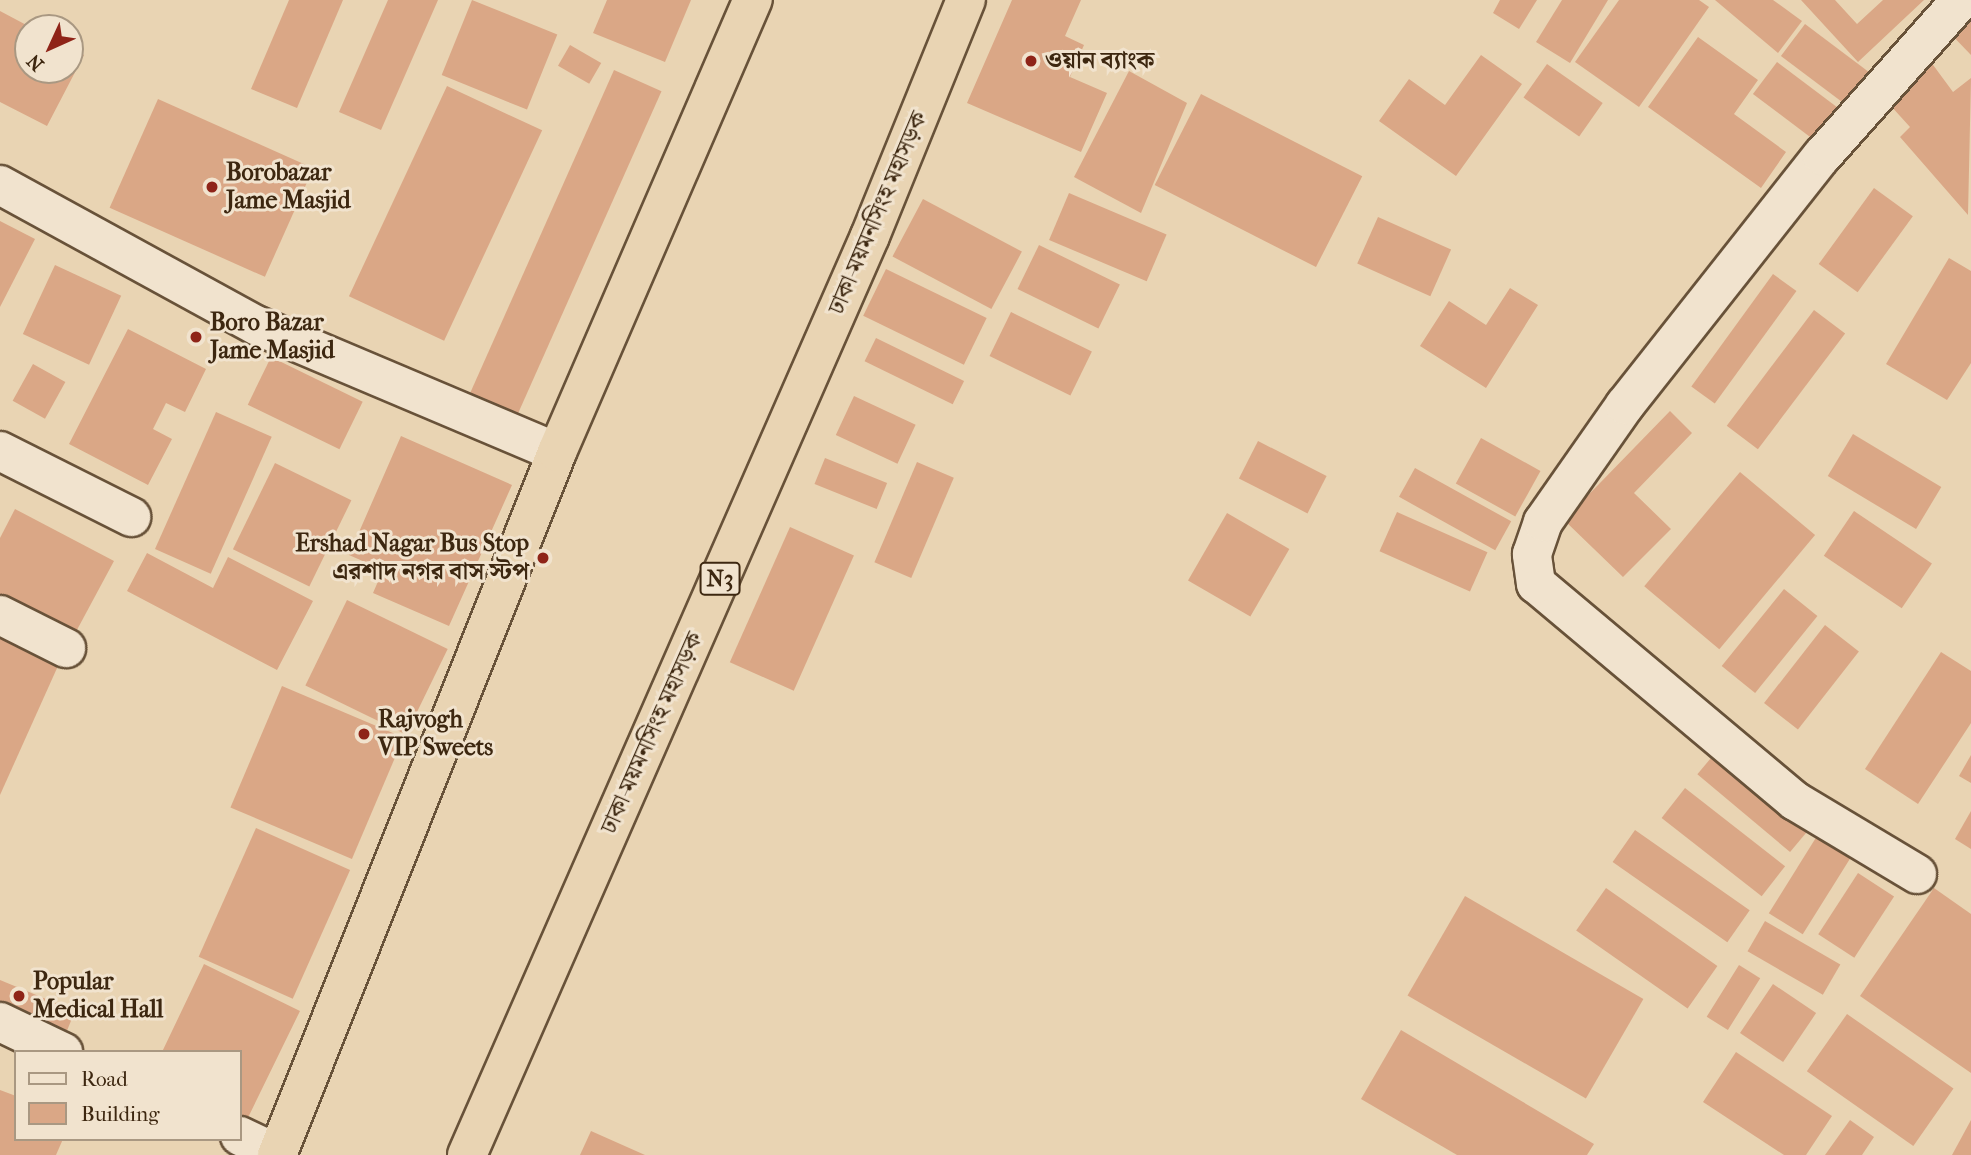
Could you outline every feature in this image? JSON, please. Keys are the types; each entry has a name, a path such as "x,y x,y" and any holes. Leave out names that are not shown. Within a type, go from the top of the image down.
{"highway":[{"path":"278,1154 557,452 752,0"},
{"name":"ঢাকা-ময়মনসিংহ মহাসড়ক","path":"467,1155 870,236 965,0"}],"street":[{"path":"1917,874 1795,801 1536,584 1532,554 1544,522 1625,405 1822,156 1961,0"},
{"path":"0,185 258,326 557,452"},
{"path":"0,451 131,517"},
{"path":"0,615 66,648"},
{"path":"0,1022 59,1050"},
{"path":"242,1137 278,1154"}],"building":[{"path":"289,0 343,0 297,108 251,89"},
{"path":"388,0 438,0 381,130 339,112"},
{"path":"472,0 557,34 527,110 442,75"},
{"path":"607,0 691,0 665,62 593,33"},
{"name":"ওয়ান ব্যাংক","path":"1012,0 1081,0 1065,36 1084,45 1070,77 1107,93 1081,152 967,103"},
{"path":"1500,0 1537,0 1519,29 1493,13"},
{"path":"1562,0 1608,0 1570,63 1536,42"},
{"path":"1619,0 1699,0 1709,7 1639,107 1575,62"},
{"path":"1715,0 1773,0 1802,21 1778,53"},
{"path":"1801,0 1835,0 1857,24 1883,0 1924,0 1858,62"},
{"path":"1971,4 1971,55 1947,30"},
{"path":"0,11 14,18 14,84 69,84 47,126 0,102"},
{"path":"1805,24 1870,73 1846,105 1781,56"},
{"path":"1698,37 1758,80 1734,114 1786,152 1761,188 1648,107"},
{"path":"570,45 601,63 589,84 558,66"},
{"path":"1925,54 1953,92 1971,78 1968,215 1900,137 1910,127 1880,94"},
{"path":"1481,55 1522,84 1456,176 1379,121 1409,79 1445,105"},
{"path":"1777,62 1842,111 1818,143 1753,94"},
{"path":"1547,64 1603,103 1579,137 1523,98"},
{"path":"614,70 662,91 516,418 468,397"},
{"path":"1129,71 1187,103 1141,213 1074,177"},
{"path":"447,86 542,130 444,341 349,296"},
{"path":"1201,94 1362,176 1316,267 1155,185"},
{"name":"Borobazar Jame Masjid","path":"158,99 313,168 265,277 110,208"},
{"path":"1874,188 1913,216 1858,292 1819,264"},
{"path":"1069,193 1167,234 1147,281 1049,240"},
{"path":"923,199 1022,252 991,309 892,256"},
{"path":"1378,217 1451,250 1430,296 1357,264"},
{"path":"0,221 35,239 0,307"},
{"path":"1039,245 1120,284 1098,328 1018,289"},
{"path":"1949,258 1971,271 1971,363 1947,400 1886,364"},
{"path":"55,265 121,296 89,365 23,334"},
{"path":"886,269 987,318 964,365 863,316"},
{"path":"1773,274 1796,291 1715,403 1691,386"},
{"path":"1510,288 1538,305 1486,388 1420,346 1449,301 1486,325"},
{"path":"1814,310 1845,333 1758,449 1727,426"},
{"path":"1011,312 1092,351 1070,395 990,356"},
{"path":"128,329 206,369 185,412 166,403 153,429 172,439 148,485 69,444"},
{"path":"876,338 964,381 953,404 865,361"},
{"path":"271,357 363,402 339,449 248,405"},
{"path":"33,364 65,382 45,419 13,401"},
{"path":"854,396 916,425 897,464 836,435"},
{"path":"1670,411 1692,433 1634,493 1671,529 1623,577 1564,520"},
{"path":"216,412 272,437 211,574 155,549"},
{"path":"1853,434 1941,487 1916,529 1828,476"},
{"path":"401,436 512,485 449,626 373,593 383,570 349,555"},
{"path":"1481,438 1540,471 1515,516 1456,483"},
{"path":"1258,441 1327,476 1308,513 1239,478"},
{"path":"825,458 887,483 877,509 815,484"},
{"path":"917,462 954,478 911,578 874,562"},
{"path":"275,463 351,500 309,587 233,549"},
{"path":"1415,468 1511,521 1495,550 1399,497"},
{"path":"1740,472 1815,535 1719,649 1644,586"},
{"path":"15,509 114,561 71,641 0,604 0,538"},
{"path":"1854,511 1932,564 1902,608 1824,556"},
{"path":"1397,512 1487,552 1470,592 1380,551"},
{"path":"1227,513 1289,549 1250,617 1188,581"},
{"path":"790,527 854,555 794,691 730,662"},
{"path":"147,553 213,588 228,557 313,601 277,670 127,591"},
{"path":"1784,589 1817,616 1755,693 1722,666"},
{"path":"347,600 448,649 406,734 305,685"},
{"path":"1825,625 1859,651 1798,729 1764,703"},
{"path":"0,629 62,657 0,795"},
{"path":"1941,652 1971,671 1971,723 1918,804 1865,769"},
{"path":"282,686 404,738 352,859 230,808"},
{"path":"1716,752 1809,830 1790,852 1697,774"},
{"path":"1971,755 1971,783 1959,776"},
{"path":"1685,788 1785,866 1762,896 1662,818"},
{"path":"1971,811 1971,849 1955,839"},
{"path":"256,828 350,870 293,999 199,957"},
{"path":"1635,830 1750,910 1727,942 1613,862"},
{"path":"1817,836 1851,857 1803,934 1769,913"},
{"path":"1858,873 1894,896 1854,958 1818,934"},
{"path":"1606,888 1717,966 1688,1009 1576,931"},
{"path":"1934,888 1971,914 1971,1073 1860,996"},
{"path":"1465,896 1643,999 1586,1099 1408,996"},
{"path":"1765,921 1840,964 1823,995 1748,951"},
{"path":"204,964 300,1011 242,1130 242,1050 163,1050"},
{"path":"1739,965 1760,978 1728,1030 1707,1017"},
{"name":"Popular Medical Hall","path":"0,980 75,1011 64,1038 0,1012"},
{"path":"1773,984 1816,1013 1783,1062 1740,1033"},
{"path":"1847,1014 1953,1089 1913,1146 1807,1071"},
{"path":"1401,1030 1594,1144 1587,1155 1457,1155 1361,1099"},
{"path":"1736,1052 1832,1116 1806,1155 1784,1155 1703,1102"},
{"path":"0,1090 14,1095 14,1141 62,1141 56,1155 0,1155"},
{"path":"1850,1120 1874,1137 1862,1155 1825,1155"},
{"path":"1971,1120 1971,1155 1952,1155"},
{"path":"591,1131 645,1155 580,1155"}],"place":[{"name":"ওয়ান ব্যাংক","path":"1031,61"},
{"name":"Borobazar Jame Masjid","path":"212,187"},
{"name":"Boro Bazar Jame Masjid","path":"196,337"},
{"name":"Ershad Nagar Bus Stop এরশাদ নগর বাস স্টপ","path":"543,558"},
{"name":"Rajvogh VIP Sweets","path":"364,734"},
{"name":"Popular Medical Hall","path":"19,996"}]}
